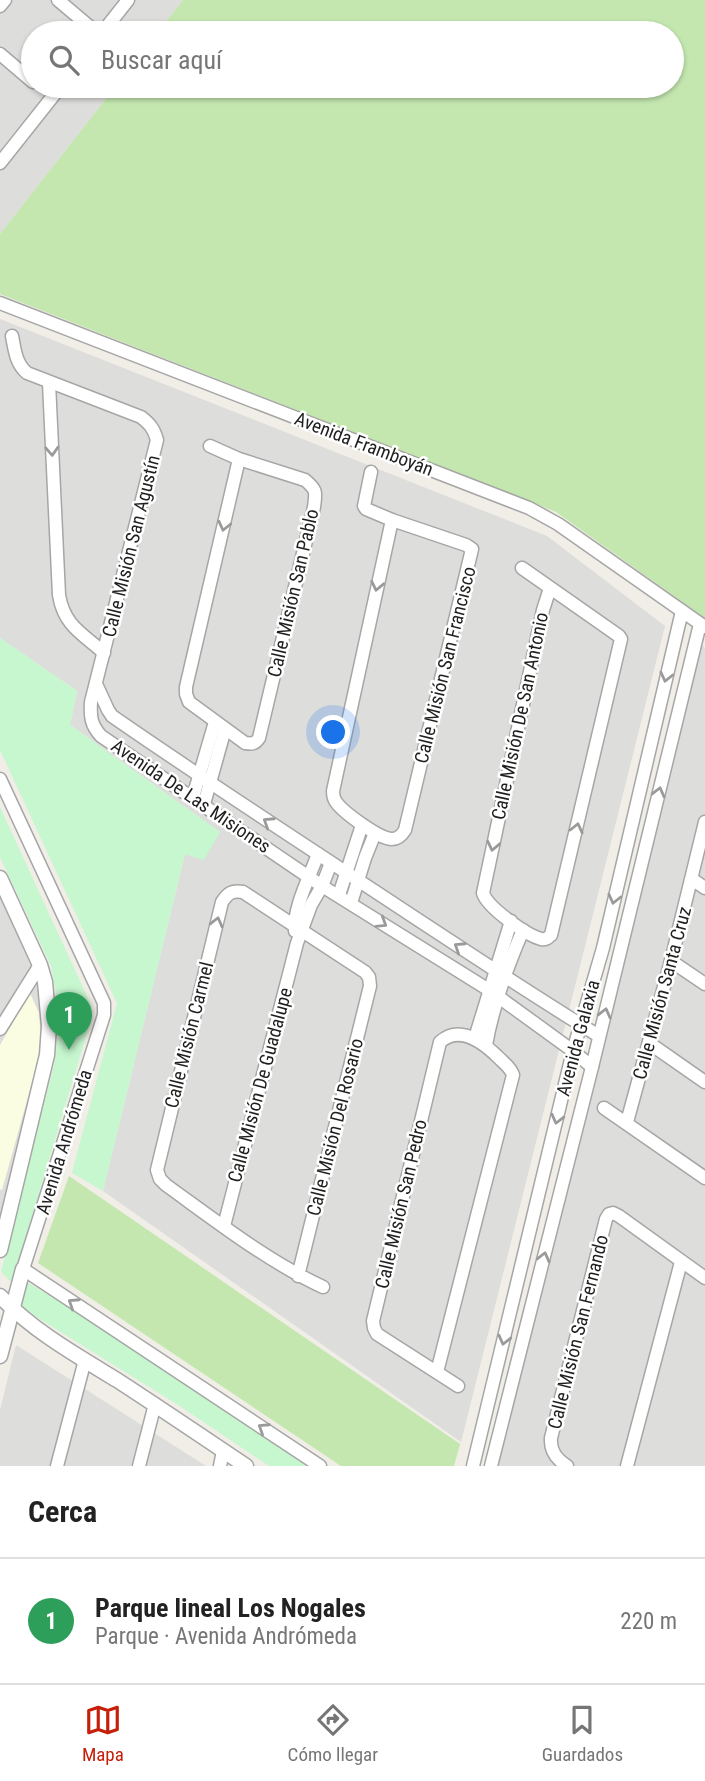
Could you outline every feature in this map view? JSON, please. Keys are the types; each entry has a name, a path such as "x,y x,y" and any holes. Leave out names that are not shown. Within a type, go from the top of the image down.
{"street":[{"path":"0,6 5,0"},
{"path":"58,0 84,21"},
{"path":"110,21 128,0"},
{"path":"0,54 21,72"},
{"path":"1,160 51,98"},
{"name":"Avenida Framboyán","path":"0,303 529,508 558,524 703,626"},
{"name":"Calle Misión San Agustín","path":"12,336 18,363 27,373 141,417 155,430 157,440 97,686"},
{"name":"Calle Misión San Agustín","path":"49,383 61,608 67,621 104,653"},
{"name":"Calle Misión San Pablo","path":"210,446 239,459 305,480 313,486 316,493 256,743 245,743 189,702 186,694 239,459"},
{"name":"Calle Misión San Francisco","path":"371,472 364,506 366,509 466,545 472,552 405,830 402,836 395,839 375,833"},
{"path":"351,903 375,833 337,803 333,791 392,520"},
{"path":"522,568 550,588"},
{"name":"Calle Misión De San Antonio","path":"550,588 621,639 551,935 542,939 510,921 488,903 483,893 543,610 550,588"},
{"name":"Avenida Galaxia","path":"473,1466 573,1051 603,948 682,611"},
{"name":"Avenida Galaxia","path":"491,1466 703,626"},
{"name":"Avenida De Las Misiones","path":"97,686 112,716 204,780 599,1036"},
{"name":"Avenida De Las Misiones","path":"97,686 90,712 93,727 101,736 323,886 493,994 592,1067"},
{"path":"198,801 220,725"},
{"name":"Avenida Andrómeda","path":"0,779 104,1003 104,1015 11,1308 4,1322 0,1356"},
{"name":"Calle Misión Santa Cruz","path":"627,1122 705,822"},
{"path":"339,895 362,825"},
{"name":"Calle Misión De Guadalupe","path":"224,1226 298,933 300,901 318,854"},
{"name":"Calle Misión De Guadalupe","path":"298,933 323,886 331,863"},
{"name":"Avenida Andrómeda","path":"0,878 40,965 45,982 49,1026 47,1055 0,1248"},
{"path":"692,879 705,888"},
{"name":"Calle Misión Carmel","path":"224,1226 166,1185 157,1170 222,902 235,890 243,892 298,933"},
{"path":"500,974 510,921"},
{"path":"437,1372 513,1075 511,1069 481,1042 500,974 523,930"},
{"name":"Calle Misión Del Rosario","path":"298,933 365,972 370,986 298,1276"},
{"path":"603,948 619,956"},
{"path":"671,961 705,984"},
{"path":"0,1029 40,965"},
{"name":"Calle Misión San Pedro","path":"458,1386 377,1334 373,1321 440,1042 446,1036 464,1035 481,1042"},
{"path":"649,1043 705,1082"},
{"path":"604,1108 705,1178"},
{"name":"Calle Misión San Fernando","path":"567,1466 554,1455 551,1446 554,1425 609,1214 613,1213 681,1262"},
{"path":"224,1226 298,1276 323,1287"},
{"path":"626,1466 681,1262 705,1278"},
{"path":"23,1269 320,1466"},
{"path":"0,1296 47,1336 155,1404 246,1466"},
{"path":"4,1322 47,1336"},
{"path":"57,1466 85,1360"},
{"path":"139,1466 155,1404"},
{"path":"220,1466 223,1451"}],"shaded area":[{"path":"0,0 183,0 166,21 21,21 21,98 107,98 0,234"},
{"path":"0,319 547,536 665,626 461,1442 103,1191 185,854 220,832 70,725 77,691 0,638"},
{"path":"700,644 705,648 705,1466 497,1466"},
{"path":"0,894 17,929 37,982 43,1031 0,1219"},
{"path":"30,993 39,1013 42,1047 2,1190 0,1045"},
{"path":"16,1345 206,1466 0,1466 0,1410"}],"green space":[{"path":"183,0 705,0 705,618 556,512 0,294 0,234 107,98 684,98 684,21 166,21"},
{"path":"0,638 77,691 70,725 220,832 204,860 185,854 103,1191 72,1173 117,1003 0,750"},
{"path":"0,807 91,1005 91,1020 12,1283 1,1272 54,1065 58,1035 57,999 51,966 0,857"},
{"path":"69,1176 460,1444 454,1466 341,1466 38,1263"},
{"path":"25,1281 132,1348 307,1466 269,1466 178,1405 19,1306"}],"place":[{"name":"Parque lineal Los Nogales","path":"69,1050"}]}
